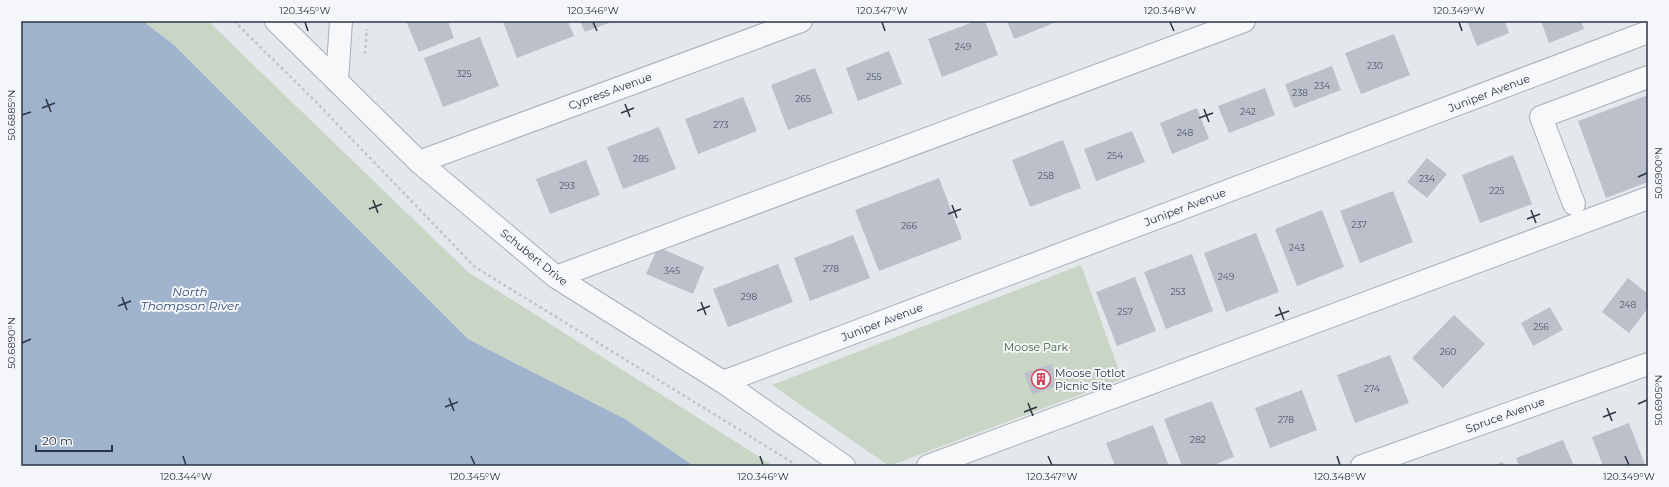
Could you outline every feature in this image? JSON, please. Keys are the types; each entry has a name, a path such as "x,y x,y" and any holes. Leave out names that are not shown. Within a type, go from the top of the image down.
{"street":[{"name":"Schubert Drive","path":"276,21 419,162 556,277 723,382 844,466"},
{"path":"337,81 341,21"},
{"name":"Cypress Avenue","path":"419,162 801,21"},
{"path":"556,277 1244,21"},
{"name":"Juniper Avenue","path":"723,382 1648,32"},
{"path":"1574,204 1541,118 1648,77"},
{"path":"928,466 1648,198"},
{"name":"Spruce Avenue","path":"1362,466 1648,364"}],"green space":[{"path":"143,21 208,21 468,272 774,466 694,466 625,419 468,339 174,45"},
{"name":"Moose Park","path":"1081,265 1122,379 889,466 772,385"}],"water":[{"name":"North Thompson River","path":"21,21 143,21 174,45 468,339 625,419 694,466 21,466"}],"building":[{"path":"406,21 448,21 454,38 419,52"},
{"path":"568,21 574,36 517,58 503,22"},
{"path":"580,21 614,21 585,32"},
{"path":"976,21 985,21 998,55 942,77 928,39"},
{"path":"1007,21 1059,21 1014,39"},
{"path":"1467,21 1505,21 1509,33 1477,46"},
{"path":"1541,21 1581,21 1584,29 1549,43"},
{"path":"1394,34 1410,75 1361,94 1345,53"},
{"path":"480,37 499,86 443,107 424,58"},
{"path":"889,51 902,84 858,101 846,68"},
{"path":"1332,66 1341,90 1294,108 1285,84"},
{"path":"815,68 833,113 788,130 771,85"},
{"path":"1265,88 1275,115 1229,133 1218,106"},
{"path":"1648,95 1648,182 1606,198 1578,121"},
{"path":"743,97 757,131 698,154 685,119"},
{"path":"1197,108 1209,139 1172,154 1160,123"},
{"path":"659,127 676,169 623,189 607,147"},
{"path":"1132,131 1145,162 1096,181 1084,149"},
{"path":"1063,140 1081,188 1030,207 1012,160"},
{"path":"1513,155 1532,204 1480,223 1462,175"},
{"path":"1427,158 1447,174 1427,198 1407,182"},
{"path":"586,160 600,195 550,214 536,179"},
{"path":"939,178 962,239 879,271 855,210"},
{"path":"1393,191 1413,242 1360,263 1340,211"},
{"path":"1322,210 1344,267 1297,286 1275,229"},
{"path":"1256,233 1279,292 1226,312 1204,253"},
{"path":"853,235 870,278 810,301 794,258"},
{"path":"658,247 704,267 693,294 646,274"},
{"path":"1192,254 1213,311 1166,329 1144,272"},
{"path":"778,264 793,302 728,327 713,289"},
{"path":"1135,277 1156,331 1117,346 1096,292"},
{"path":"1628,278 1648,294 1648,308 1629,333 1602,312"},
{"path":"1550,307 1563,330 1533,346 1521,323"},
{"path":"1454,315 1485,344 1443,388 1412,358"},
{"path":"1390,355 1409,403 1355,423 1337,375"},
{"name":"Moose Totlot Picnic Site","path":"1051,364 1059,385 1032,395 1024,373"},
{"path":"1302,390 1317,430 1270,448 1255,408"},
{"path":"1212,401 1234,457 1211,466 1182,466 1164,419"},
{"path":"1629,423 1645,465 1603,466 1592,437"},
{"path":"1153,425 1169,466 1115,466 1106,443"},
{"path":"1563,440 1574,466 1519,466 1516,458"},
{"path":"1503,462 1504,466 1493,466"}],"place":[{"name":"Moose Totlot Picnic Site","path":"1041,379"}]}
